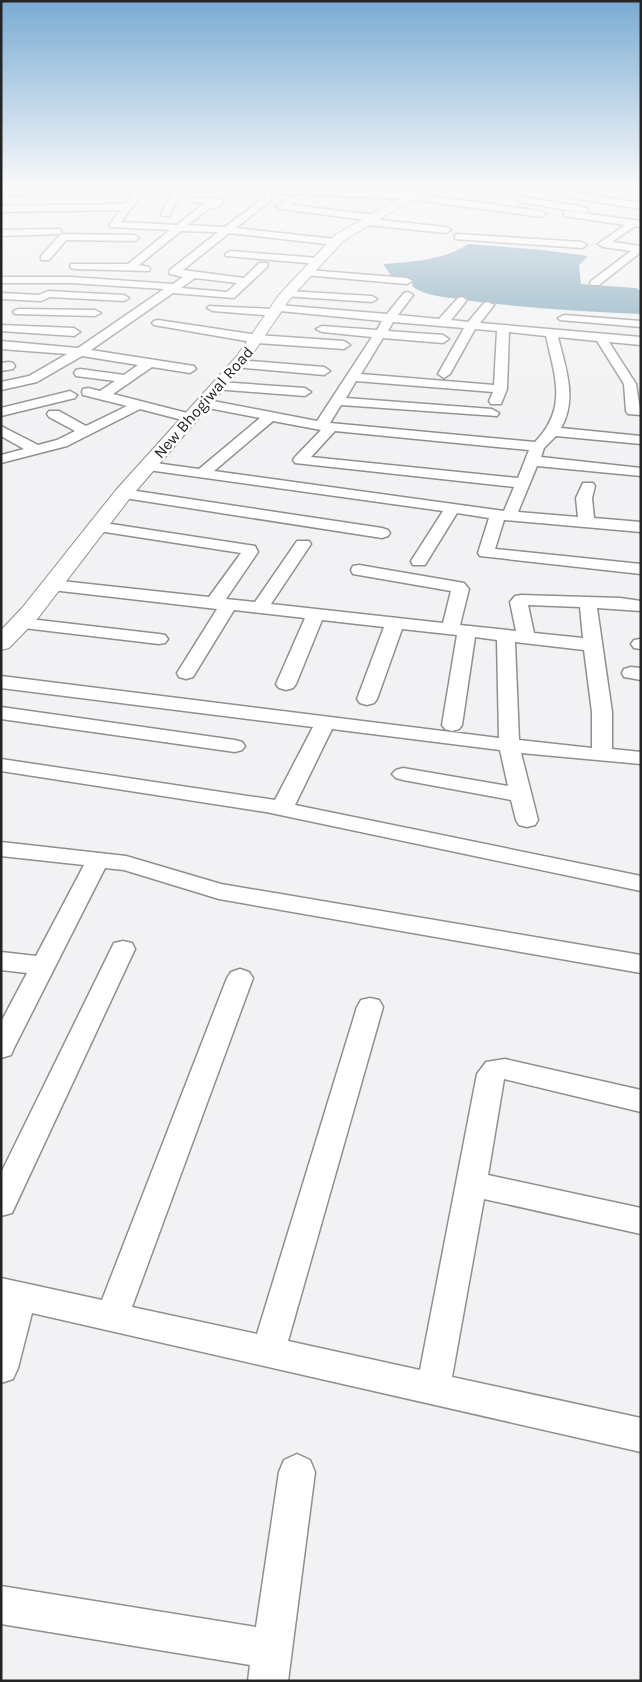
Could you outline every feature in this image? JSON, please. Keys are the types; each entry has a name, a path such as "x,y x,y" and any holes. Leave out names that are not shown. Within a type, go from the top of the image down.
{"street":[{"path":"115,266 246,281"},
{"path":"165,271 174,266"},
{"path":"1,280 108,281 230,296 264,266"},
{"path":"311,266 407,281"},
{"path":"595,283 617,266"},
{"name":"New Bhogiwal Road","path":"1,643 52,585 123,494 238,364 275,318 288,294 314,267"},
{"path":"1,386 33,379 80,352 194,274"},
{"path":"1,296 42,298 48,294 124,298"},
{"path":"288,294 372,299"},
{"path":"408,295 390,318 352,377 337,401 326,426 300,460 523,483"},
{"path":"442,323 462,300"},
{"path":"444,374 471,326 488,305"},
{"path":"213,308 275,318 390,318 641,341"},
{"path":"10,312 95,313"},
{"path":"37,329 54,312"},
{"path":"564,318 641,324"},
{"path":"158,323 257,339 344,345"},
{"path":"1,328 74,332"},
{"path":"305,328 443,339"},
{"path":"480,442 501,389 503,329"},
{"path":"551,334 562,378 563,399 560,418 535,454 523,483 504,515 486,553 641,569"},
{"path":"601,338 630,384 633,411 641,411"},
{"path":"1,345 80,352 190,369"},
{"path":"102,396 149,363"},
{"path":"238,364 324,371"},
{"path":"80,373 126,379"},
{"path":"352,377 501,389"},
{"path":"219,386 305,392"},
{"path":"88,392 190,418"},
{"path":"1,412 70,394"},
{"path":"337,401 492,413"},
{"path":"204,403 326,426 480,442 535,454 641,472"},
{"path":"1,459 62,443 139,405"},
{"path":"54,414 87,432"},
{"path":"203,473 271,416"},
{"path":"1,430 37,450"},
{"path":"552,431 641,440"},
{"path":"148,466 504,515 641,527"},
{"path":"586,522 584,498 588,486"},
{"path":"123,494 382,533"},
{"path":"420,561 453,508"},
{"path":"98,527 249,550 250,552 186,673"},
{"path":"260,608 304,544"},
{"path":"359,570 458,587 460,589 452,725"},
{"path":"52,585 593,645"},
{"path":"526,638 519,602 521,600 641,606"},
{"path":"588,602 602,712 602,755"},
{"path":"286,684 316,614"},
{"path":"21,622 159,639"},
{"path":"367,698 395,623"},
{"path":"506,636 508,745 527,820"},
{"path":"1,682 508,745 641,758"},
{"path":"1,713 235,746"},
{"path":"282,809 325,723"},
{"path":"1,765 282,809 641,884"},
{"path":"403,774 521,795"},
{"path":"1,848 126,863 219,892 641,964"},
{"path":"1,1048 98,860"},
{"path":"1,1204 123,949"},
{"path":"1,961 43,966"},
{"path":"112,1317 240,978"},
{"path":"268,1352 370,1007"},
{"path":"433,1388 491,1074 496,1069 505,1069 641,1101"},
{"path":"472,1184 641,1221"},
{"path":"1,1368 11,1294 641,1434"},
{"path":"1,1605 270,1665 297,1472"}],"water":[{"path":"385,266 579,266 581,284 636,288 641,291 641,314 530,307 437,296 418,290 412,286 413,281 406,278 392,277"}]}
